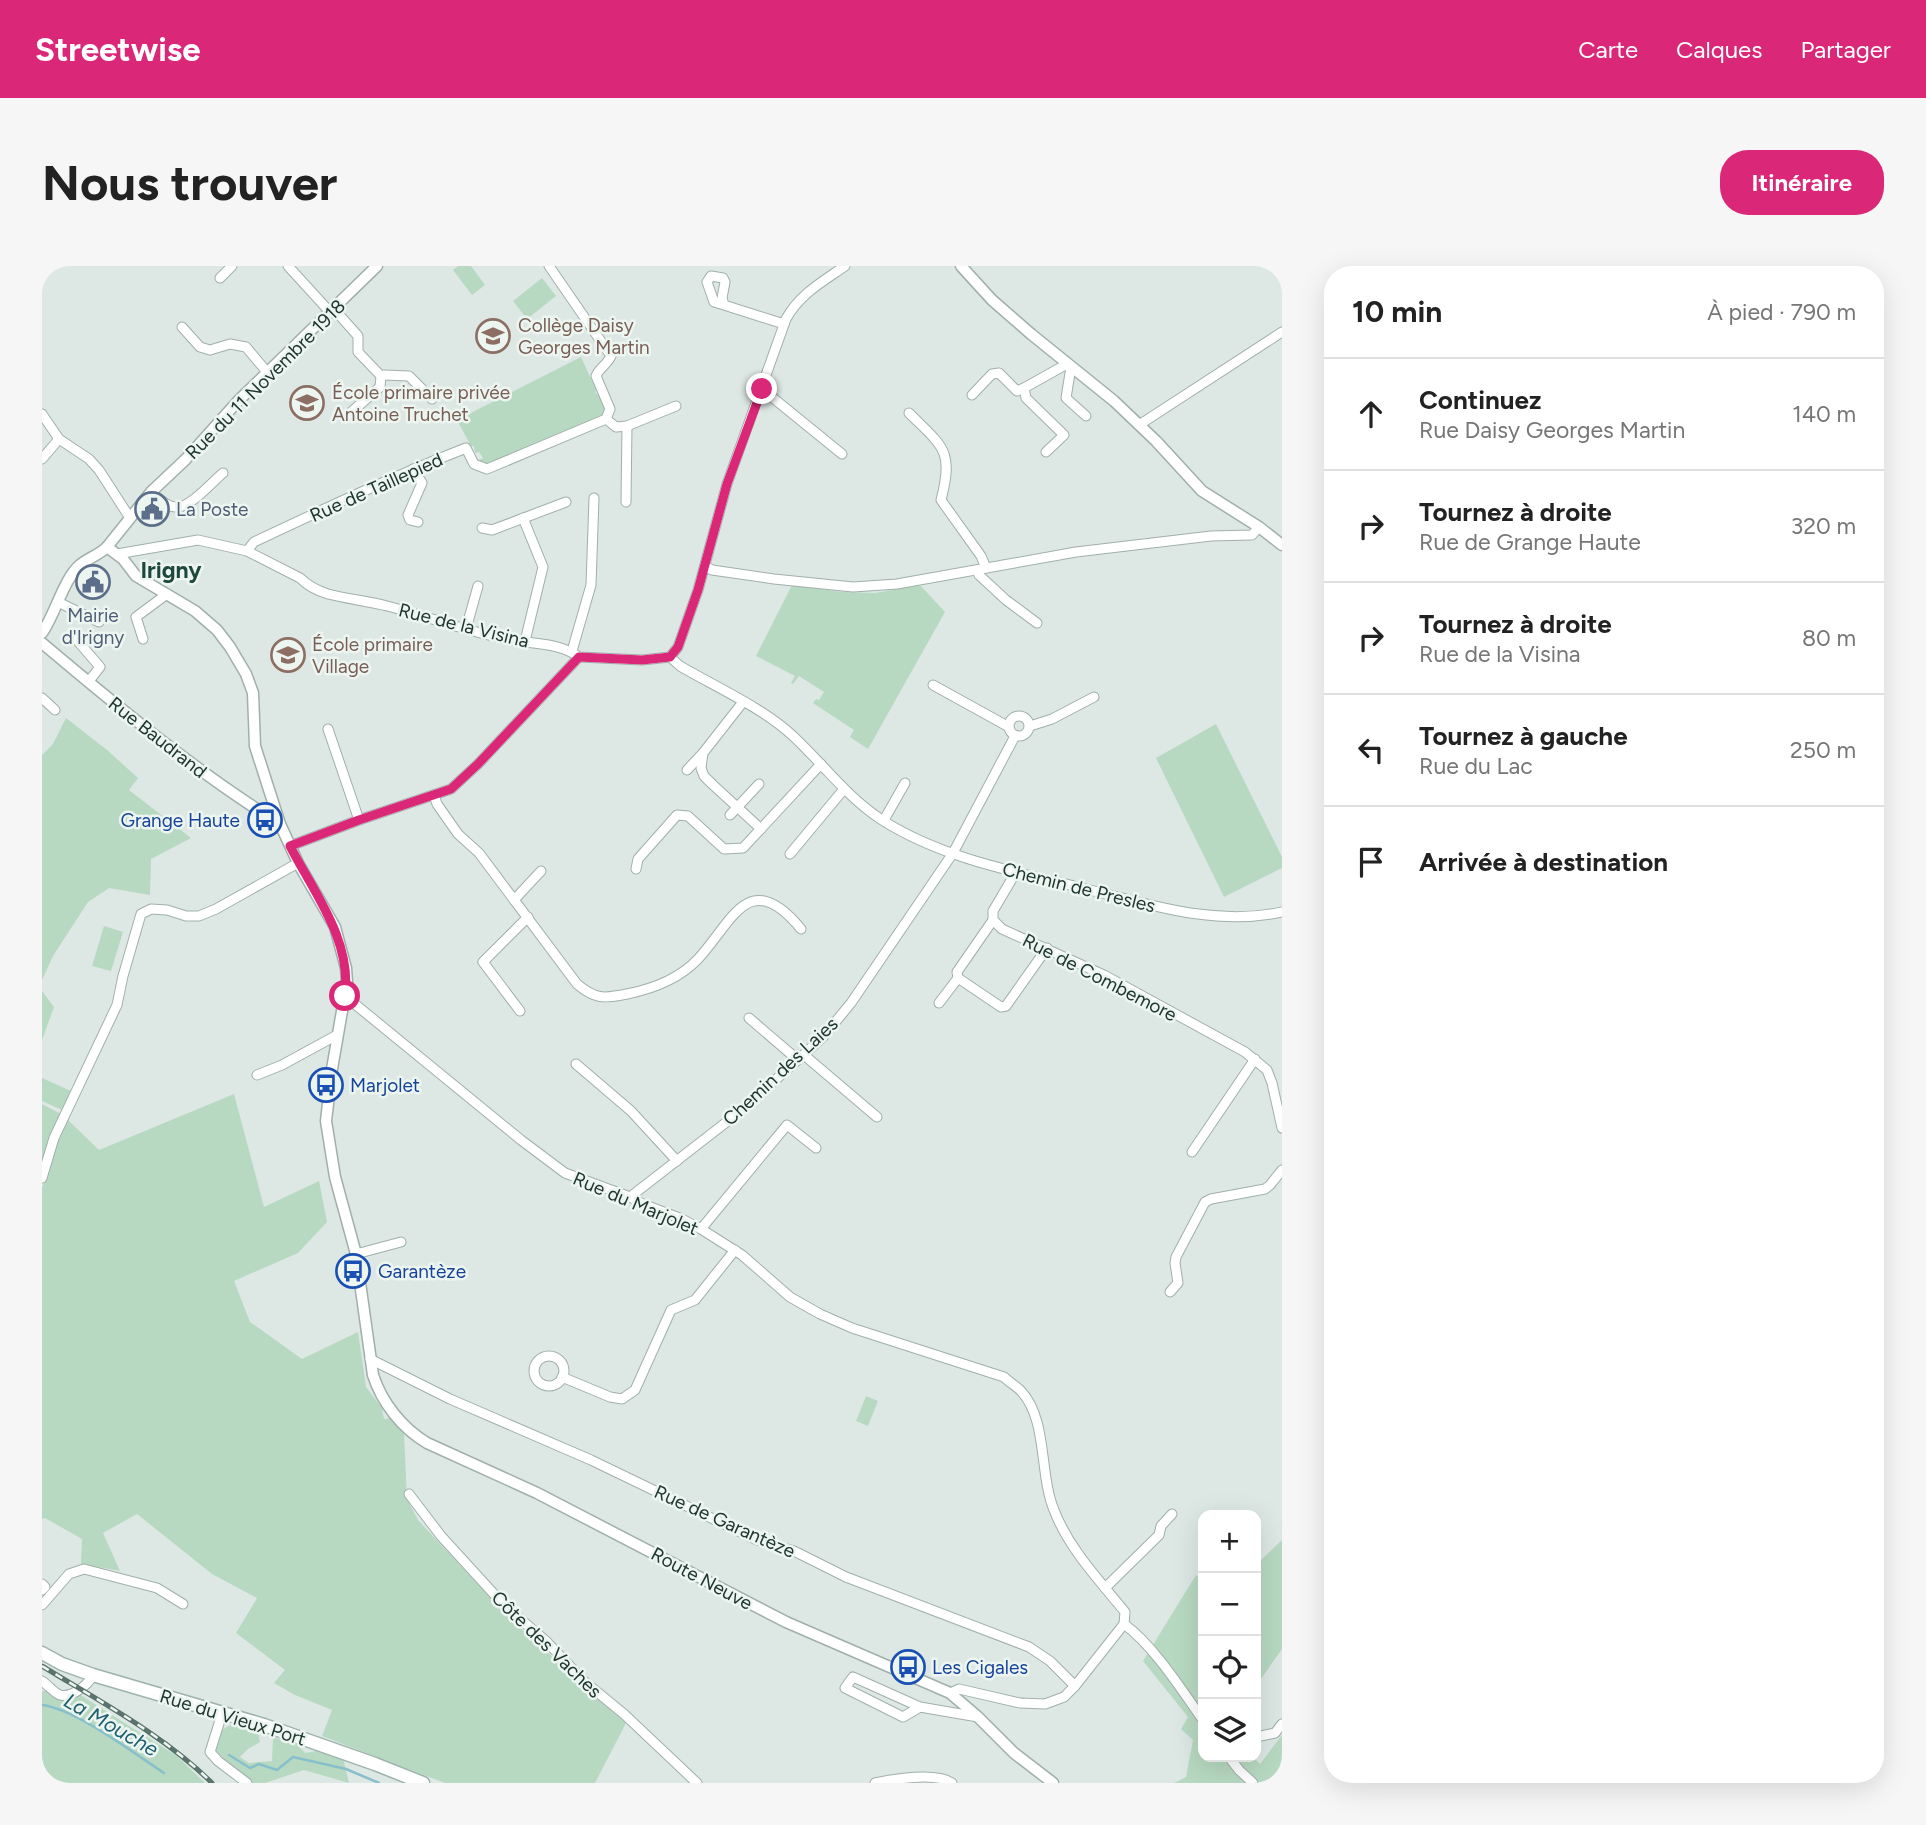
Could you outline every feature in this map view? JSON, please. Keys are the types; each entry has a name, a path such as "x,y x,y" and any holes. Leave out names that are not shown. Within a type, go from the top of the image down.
{"main road":[{"name":"Rue du Vieux Port","path":"42,1653 62,1664 93,1675 316,1742 423,1783"}],"street":[{"path":"42,269 47,266"},
{"path":"220,278 232,266"},
{"path":"288,266 358,336 358,352 381,376 380,387 349,414"},
{"name":"Rue du 11 Novembre 1918","path":"42,633 50,622 67,583 79,566 107,547 151,492 186,459 267,372 377,266"},
{"path":"549,266 611,356 596,376 610,409 606,419 616,427 627,426 676,406"},
{"path":"670,657 678,647 705,566 727,484 784,324 808,291 845,266"},
{"path":"961,266 992,300 1114,401 1157,441 1202,491 1282,545"},
{"path":"724,305 784,324"},
{"path":"182,327 200,347 210,350 230,344 246,347 267,372"},
{"path":"1139,425 1282,332"},
{"path":"972,395 992,374 999,373 1017,391 1069,365"},
{"path":"1069,365 1066,398 1086,416"},
{"path":"381,376 409,376 432,399"},
{"path":"1024,388 1027,398 1064,435 1046,452"},
{"path":"762,389 842,454"},
{"path":"909,413 940,444 947,463 941,500 982,556 979,575 1037,623"},
{"path":"42,414 60,439 89,459 102,474 130,519"},
{"name":"Rue de Taillepied","path":"247,551 254,542 412,469 466,448 474,464 487,469 606,419"},
{"path":"626,502 627,426"},
{"path":"42,459 60,439"},
{"path":"412,469 422,483 408,515 410,520 418,522"},
{"path":"151,492 173,507 179,508 199,496 223,473"},
{"path":"290,846 451,789 478,764 576,654 591,585 594,498"},
{"path":"482,528 492,530 566,502"},
{"path":"523,518 543,567 525,641"},
{"path":"705,566 712,570 774,579 853,587 897,584 1087,551 1212,536 1252,535 1259,527"},
{"name":"Rue de la Visina","path":"117,554 198,540 247,551 328,594 387,606 466,629 576,654 642,660 670,657"},
{"name":"Route Neuve","path":"107,547 117,554 136,576 195,611 217,629 230,647 246,674 253,693 254,746 271,800 290,846 335,927 346,968 345,996 326,1121 335,1178 355,1254 373,1375 379,1392 396,1416 419,1438 537,1493 786,1622 950,1693 1014,1753 1053,1783"},
{"path":"466,629 478,586"},
{"path":"143,639 136,617 167,594"},
{"path":"58,602 99,622"},
{"path":"76,639 100,667 89,681"},
{"name":"Rue Baudrand","path":"42,643 120,709 200,770 280,824"},
{"name":"Chemin de Presles","path":"670,657 680,666 772,719 792,735 866,808 923,842 1016,872 1188,914 1235,918 1282,912"},
{"path":"933,685 1009,727"},
{"path":"1030,726 1027,720 1019,716 1010,721 1009,727 1015,736 1025,735 1030,726 1052,719 1094,697"},
{"path":"42,698 55,710"},
{"path":"687,770 743,702"},
{"path":"328,729 359,820"},
{"name":"Chemin des Laies","path":"630,1196 742,1110 823,1037 851,1003 953,853 1015,736"},
{"path":"703,753 701,768 704,776 761,829"},
{"path":"636,869 638,859 677,815 688,816 724,849 743,848 821,764"},
{"path":"884,821 905,783"},
{"path":"730,815 759,784"},
{"path":"790,854 844,789"},
{"path":"434,795 437,804 458,834 479,853 577,984 592,996 615,996 647,990 672,977 697,960 734,913 754,900 771,902 801,929"},
{"path":"254,807 271,800"},
{"path":"42,1178 54,1138 117,1005 141,914 151,909 199,916 299,863"},
{"path":"514,900 541,871"},
{"path":"1016,872 993,911 993,920 957,972 958,978 1001,1007 1006,1006 1047,948"},
{"path":"520,1011 483,962 528,917"},
{"name":"Rue de Combemore","path":"993,920 1002,929 1104,975 1255,1059 1277,1083 1282,1128"},
{"path":"939,1003 958,978"},
{"name":"Rue du Marjolet","path":"345,996 561,1170 630,1196 701,1229 735,1250 790,1297 820,1314 852,1328 1004,1377 1022,1392 1032,1409 1038,1430 1046,1487 1054,1511 1081,1559 1125,1612 1124,1624 1137,1633 1198,1713"},
{"path":"748,1018 877,1116"},
{"path":"257,1075 282,1065 337,1035"},
{"path":"1192,1152 1255,1059"},
{"path":"576,1064 631,1111 677,1161"},
{"path":"701,1229 788,1125 816,1148"},
{"path":"1170,1292 1178,1283 1176,1257 1205,1202 1265,1189 1282,1170"},
{"path":"355,1254 401,1242"},
{"path":"562,1377 622,1399 635,1390 671,1310 695,1300 735,1250"},
{"name":"Rue de Garantèze","path":"370,1359 450,1399 591,1460 757,1540 794,1551 846,1577 1029,1647 1050,1661 1075,1686"},
{"name":"Côte des Vaches","path":"410,1494 441,1536 504,1605 547,1642 585,1682 634,1723 696,1783"},
{"path":"1105,1588 1159,1535 1161,1527 1172,1514"},
{"path":"42,1605 69,1574 84,1569 157,1588 183,1604"},
{"path":"42,1584 45,1587 42,1590"},
{"path":"950,1693 959,1689 1020,1703 1045,1704 1063,1697 1075,1686 1124,1624"},
{"path":"42,1681 60,1695 68,1695 90,1682 93,1675"},
{"path":"920,1707 903,1717 845,1688 853,1677 920,1707 978,1717"},
{"path":"222,1714 210,1752 247,1783"},
{"path":"1261,1736 1275,1733 1282,1724"},
{"path":"1233,1762 1254,1783"},
{"path":"875,1783 926,1777 944,1778 952,1783"}],"green space":[{"path":"458,266 471,266 485,285 472,295 453,270"},
{"path":"542,278 556,296 527,319 513,301"},
{"path":"581,357 605,410 603,417 487,466 481,465 479,460 483,458 479,452 475,453 474,446 471,446 457,420"},
{"path":"792,585 842,592 875,593 920,585 945,612 868,749 850,737 854,730 813,703 816,699 819,700 824,692 799,676 791,683 795,676 756,656"},
{"path":"66,718 138,778 129,790 191,838 151,859 150,895 109,888 88,902 53,956 42,980 42,755 53,744"},
{"path":"1216,724 1282,857 1282,868 1224,897 1156,758"},
{"path":"104,926 123,932 111,971 92,966"},
{"path":"42,991 54,1007 42,1040"},
{"path":"42,1078 71,1091 62,1110 42,1101"},
{"path":"234,1094 264,1207 319,1181 327,1222 298,1253 234,1281 250,1322 302,1359 358,1332 366,1387 382,1408 384,1419 390,1418 404,1434 407,1499 418,1520 510,1619 626,1723 595,1783 445,1783 322,1736 332,1710 274,1683 285,1670 236,1633 257,1598 212,1574 137,1514 103,1533 120,1571 81,1564 82,1539 45,1518 42,1519 42,1188 56,1139 66,1118 99,1150"},
{"path":"42,1104 61,1114 42,1162"},
{"path":"866,1396 878,1401 868,1426 856,1421"},
{"path":"1282,1540 1282,1649 1261,1679 1261,1573 1261,1560"},
{"path":"1196,1575 1198,1576 1198,1762 1260,1764 1282,1735 1282,1783 1174,1783 1186,1777 1193,1740 1181,1729 1188,1717 1143,1661"},
{"path":"42,1691 74,1691 177,1756 205,1783 42,1783"},
{"path":"232,1724 258,1732 260,1742 240,1757 249,1763 272,1761 273,1737 298,1745 305,1753 316,1751 343,1758 349,1783 304,1770 265,1783 253,1783 216,1751 222,1730"}],"waterway":[{"name":"La Mouche","path":"42,1705 56,1708 88,1723 164,1773"},
{"name":"La Mouche","path":"229,1755 250,1768 259,1764 277,1770 293,1757 346,1769 379,1783"}],"railway":[{"path":"42,1666 153,1735 212,1783"}],"place":[{"name":"Collège Daisy Georges Martin","path":"493,336"},
{"name":"École primaire privée Antoine Truchet","path":"307,403"},
{"name":"La Poste","path":"152,509"},
{"name":"Mairie d'Irigny","path":"93,582"},
{"name":"École primaire Village","path":"288,655"},
{"name":"Grange Haute","path":"265,820"},
{"name":"Marjolet","path":"326,1085"},
{"name":"Garantèze","path":"353,1271"},
{"name":"Les Cigales","path":"908,1667"}],"district":[{"name":"Irigny","path":"171,570"}],"route":[{"path":"345,996 346,968 335,927 290,846 451,789 579,657 642,660 670,657 678,647 698,590 720,505 762,389"}]}
